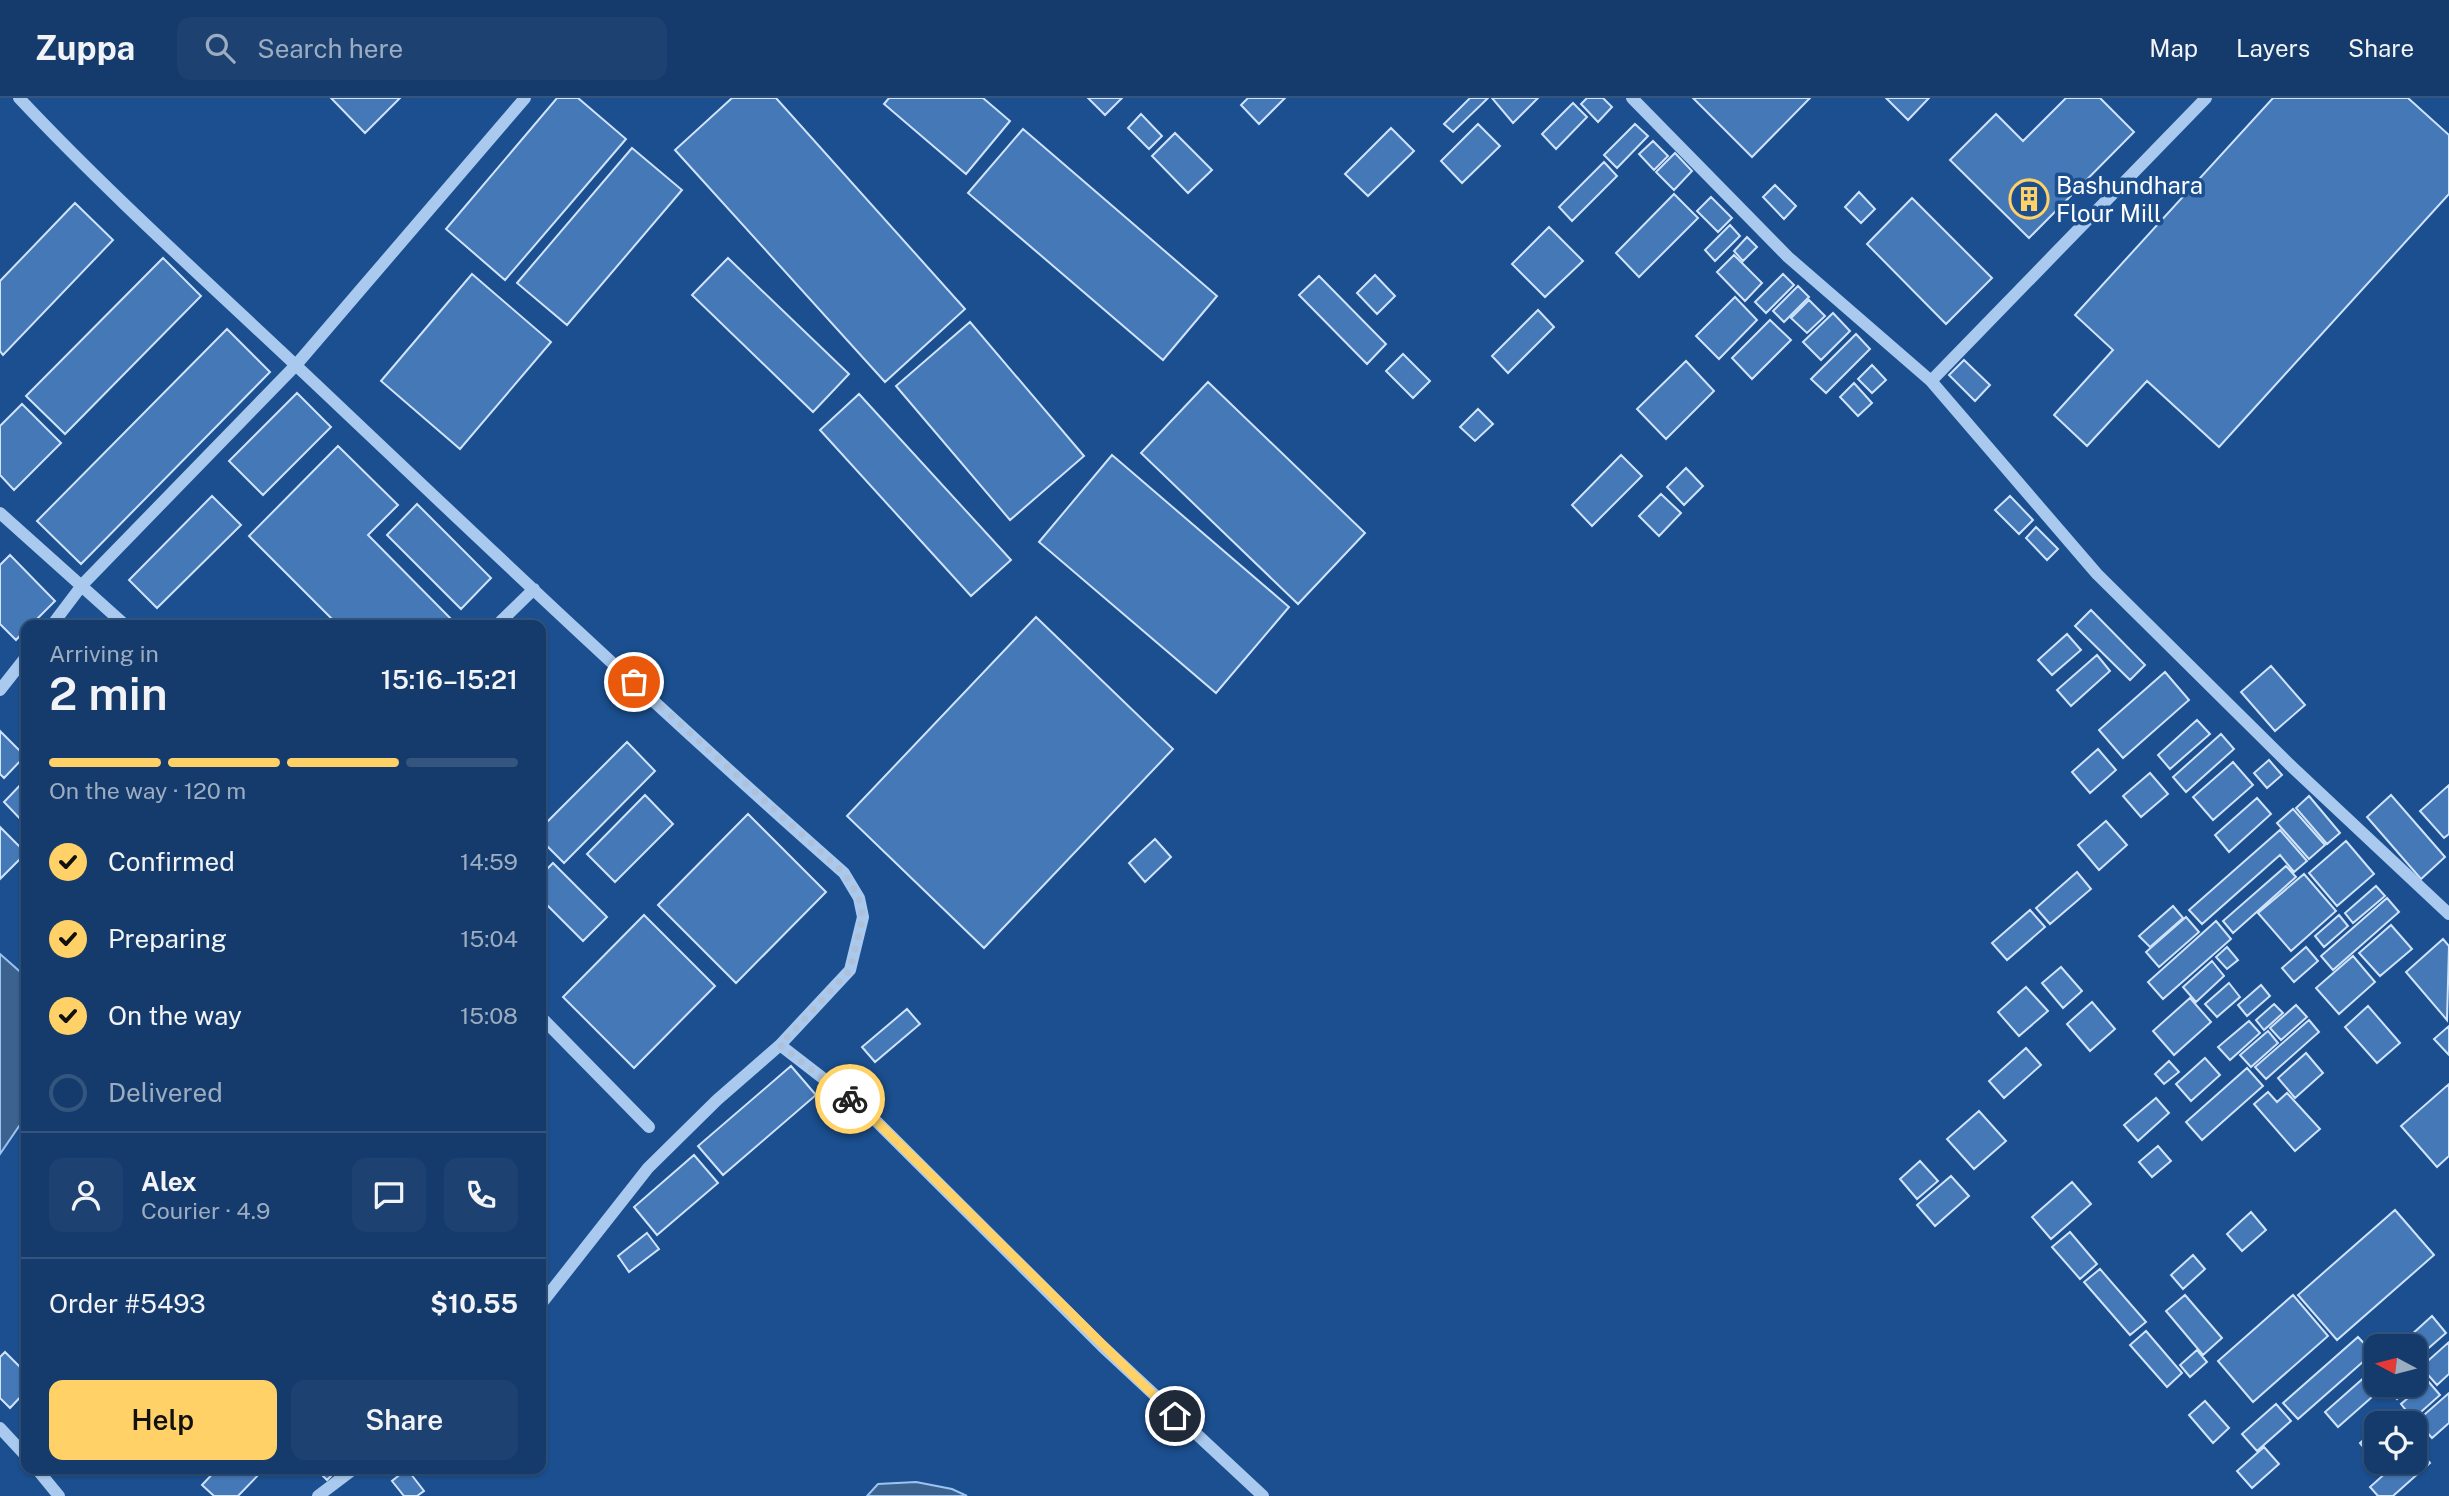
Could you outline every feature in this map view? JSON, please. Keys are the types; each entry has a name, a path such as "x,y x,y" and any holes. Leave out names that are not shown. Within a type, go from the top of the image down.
{"street":[{"path":"19,98 68,150 534,589 713,757 844,873 859,898 863,917 850,970 780,1045 717,1100 648,1168 546,1298"},
{"path":"55,620 83,584 296,365 525,98"},
{"path":"1632,98 1788,257 1931,381 2097,574 2289,764 2449,914"},
{"path":"1931,381 2206,98"},
{"path":"0,513 83,584 120,620"},
{"path":"502,620 534,589"},
{"path":"0,690 21,663"},
{"path":"546,1022 649,1127"},
{"path":"780,1045 868,1113 1102,1346 1264,1496"},
{"path":"0,1429 21,1451"},
{"path":"41,1474 59,1496"},
{"path":"318,1496 347,1474"}],"water":[{"path":"0,954 21,973 21,1123 0,1154"},
{"path":"916,1482 952,1489 967,1496 867,1496 878,1484"}],"building":[{"path":"331,98 400,98 365,133"},
{"path":"557,98 578,98 626,139 505,280 446,229"},
{"path":"732,98 776,98 965,309 885,382 675,150"},
{"path":"889,98 983,98 1010,121 966,174 884,104"},
{"path":"1088,98 1122,98 1105,115"},
{"path":"1248,98 1285,98 1259,124 1241,105"},
{"path":"1470,98 1488,98 1453,132 1444,124"},
{"path":"1492,98 1538,98 1513,123"},
{"path":"1587,98 1603,98 1612,107 1598,122 1581,104"},
{"path":"1693,98 1810,98 1752,157"},
{"path":"1886,98 1929,98 1908,120"},
{"name":"Bashundhara Flour Mill","path":"2066,98 2100,98 2134,132 2029,238 1950,160 1996,114 2023,141"},
{"path":"2273,98 2408,98 2449,135 2449,194 2219,447 2147,381 2087,446 2054,415 2113,350 2075,315"},
{"path":"1573,103 1587,117 1556,149 1542,134"},
{"path":"1141,114 1162,136 1149,149 1128,128"},
{"path":"1478,124 1500,146 1462,183 1441,161"},
{"path":"1635,124 1648,136 1617,168 1604,155"},
{"path":"1391,128 1414,151 1368,196 1345,174"},
{"path":"1023,129 1217,296 1163,360 968,193"},
{"path":"1175,133 1212,170 1188,193 1152,156"},
{"path":"1653,141 1668,156 1654,170 1639,154"},
{"path":"632,148 682,190 567,325 517,283"},
{"path":"1675,153 1692,171 1674,190 1656,172"},
{"path":"1604,162 1617,176 1572,221 1559,207"},
{"path":"1775,185 1796,206 1784,219 1763,197"},
{"path":"1859,192 1875,209 1861,223 1845,207"},
{"path":"1674,194 1698,218 1639,277 1616,253"},
{"path":"1711,197 1732,218 1718,232 1697,211"},
{"path":"1912,198 1992,278 1946,324 1867,244"},
{"path":"75,203 113,240 3,355 0,351 0,281"},
{"path":"1730,225 1740,236 1715,261 1705,250"},
{"path":"1549,227 1583,261 1545,297 1512,264"},
{"path":"1747,237 1757,247 1743,261 1734,251"},
{"path":"1734,255 1762,283 1745,301 1717,272"},
{"path":"163,258 201,296 65,434 26,396"},
{"path":"728,258 849,374 813,412 692,295"},
{"path":"472,274 551,342 460,449 381,381"},
{"path":"1783,274 1794,285 1766,313 1755,302"},
{"path":"1375,275 1395,296 1377,314 1357,293"},
{"path":"1319,276 1386,344 1367,364 1299,295"},
{"path":"1798,286 1809,297 1784,322 1773,311"},
{"path":"1735,297 1757,320 1719,359 1696,336"},
{"path":"1809,300 1825,316 1807,333 1791,318"},
{"path":"1538,310 1554,327 1508,373 1492,356"},
{"path":"1833,313 1850,331 1821,360 1803,342"},
{"path":"1770,320 1791,340 1752,379 1732,358"},
{"path":"970,322 1084,456 1010,520 896,386"},
{"path":"227,329 270,372 81,564 37,521"},
{"path":"1856,334 1870,349 1826,393 1811,379"},
{"path":"1403,354 1430,381 1413,398 1386,371"},
{"path":"1964,360 1990,385 1975,401 1949,375"},
{"path":"1686,361 1714,391 1666,439 1637,409"},
{"path":"1872,365 1886,380 1872,393 1858,379"},
{"path":"1208,382 1365,533 1298,604 1141,453"},
{"path":"1854,383 1872,403 1858,416 1840,397"},
{"path":"297,393 331,427 263,495 229,461"},
{"path":"859,394 1011,560 971,596 820,430"},
{"path":"22,404 61,443 14,490 0,475 0,426"},
{"path":"1478,409 1493,424 1475,441 1460,427"},
{"path":"338,446 398,505 368,535 452,620 333,620 249,536"},
{"path":"1112,455 1289,607 1216,693 1039,542"},
{"path":"1621,455 1642,476 1592,526 1572,505"},
{"path":"1686,468 1703,486 1684,505 1667,487"},
{"path":"1661,494 1681,513 1659,536 1639,516"},
{"path":"212,496 241,525 157,608 129,580"},
{"path":"2010,496 2033,520 2019,534 1995,510"},
{"path":"417,504 491,578 461,609 387,535"},
{"path":"2036,527 2058,549 2047,560 2026,538"},
{"path":"10,555 55,601 36,620 21,620 21,634 16,640 0,624 0,565"},
{"path":"2091,610 2145,665 2130,680 2075,626"},
{"path":"1036,617 1173,749 984,948 847,816"},
{"path":"2067,634 2081,650 2052,675 2038,660"},
{"path":"2097,655 2110,671 2071,706 2057,690"},
{"path":"2271,666 2305,705 2275,731 2241,692"},
{"path":"2165,672 2189,700 2123,758 2099,730"},
{"path":"2197,720 2210,734 2170,769 2158,755"},
{"path":"0,731 21,752 21,760 4,778 0,774"},
{"path":"2221,734 2234,749 2186,792 2173,777"},
{"path":"627,742 655,771 564,863 546,845 546,823"},
{"path":"2098,749 2116,770 2090,793 2072,772"},
{"path":"2269,760 2282,775 2267,788 2254,773"},
{"path":"2233,762 2253,785 2213,820 2193,797"},
{"path":"2150,773 2168,794 2141,817 2123,796"},
{"path":"21,784 21,820 4,802"},
{"path":"2449,785 2449,834 2444,838 2420,811"},
{"path":"645,795 673,824 615,882 587,854"},
{"path":"2391,795 2445,857 2421,879 2367,817"},
{"path":"2309,796 2340,833 2327,844 2296,808"},
{"path":"2257,798 2271,814 2229,852 2215,835"},
{"path":"2293,809 2325,845 2309,859 2277,823"},
{"path":"748,814 826,892 736,983 658,905"},
{"path":"2106,821 2127,845 2099,870 2078,845"},
{"path":"0,827 21,848 21,858 0,879"},
{"path":"2280,830 2307,861 2294,872 2280,855 2202,924 2189,910"},
{"path":"1155,839 1171,857 1145,882 1129,863"},
{"path":"2346,841 2374,874 2337,906 2309,873"},
{"path":"553,863 607,917 583,941 546,904 546,870"},
{"path":"2286,866 2296,877 2233,933 2223,921"},
{"path":"2077,872 2091,889 2050,924 2036,908"},
{"path":"2304,874 2336,911 2291,951 2258,913"},
{"path":"2376,886 2385,896 2353,923 2345,913"},
{"path":"2387,898 2399,912 2333,970 2321,956"},
{"path":"2173,906 2183,918 2150,947 2139,936"},
{"path":"2030,910 2045,927 2007,960 1992,943"},
{"path":"644,915 715,986 634,1068 563,997"},
{"path":"2339,915 2348,926 2324,947 2315,936"},
{"path":"2186,917 2199,932 2159,967 2146,952"},
{"path":"2216,921 2231,939 2163,999 2148,982"},
{"path":"2391,925 2412,949 2380,976 2359,953"},
{"path":"2443,939 2449,946 2447,1020 2406,972"},
{"path":"2227,947 2238,960 2227,969 2216,957"},
{"path":"2306,947 2318,961 2294,982 2282,968"},
{"path":"2353,956 2375,982 2339,1014 2316,988"},
{"path":"2212,961 2224,976 2196,1002 2183,987"},
{"path":"2061,967 2082,991 2063,1008 2042,983"},
{"path":"2229,983 2240,997 2217,1017 2205,1004"},
{"path":"2261,985 2270,996 2247,1016 2238,1005"},
{"path":"2026,987 2048,1011 2019,1036 1998,1012"},
{"path":"2190,998 2211,1022 2174,1055 2153,1031"},
{"path":"2092,1002 2115,1029 2090,1051 2067,1024"},
{"path":"2274,1004 2283,1013 2264,1030 2256,1020"},
{"path":"2296,1005 2307,1017 2281,1040 2270,1028"},
{"path":"2368,1006 2400,1043 2377,1063 2345,1027"},
{"path":"907,1009 920,1024 875,1062 862,1047"},
{"path":"2309,1020 2319,1032 2266,1079 2255,1067"},
{"path":"2249,1021 2260,1033 2230,1060 2218,1047"},
{"path":"2449,1026 2449,1055 2434,1039"},
{"path":"2268,1031 2278,1043 2251,1067 2240,1055"},
{"path":"2026,1048 2041,1065 2004,1098 1989,1081"},
{"path":"2306,1053 2323,1073 2295,1098 2278,1078"},
{"path":"2205,1058 2220,1075 2191,1101 2176,1084"},
{"path":"2169,1061 2179,1072 2164,1084 2155,1074"},
{"path":"791,1066 816,1095 723,1175 698,1146"},
{"path":"2247,1068 2263,1086 2202,1140 2186,1122"},
{"path":"2449,1084 2449,1156 2437,1167 2401,1126"},
{"path":"2268,1092 2277,1102 2287,1093 2320,1129 2295,1151 2254,1104"},
{"path":"2156,1098 2169,1113 2138,1141 2124,1125"},
{"path":"1979,1111 2006,1141 1974,1169 1947,1139"},
{"path":"2158,1146 2171,1161 2152,1177 2139,1162"},
{"path":"694,1155 718,1183 657,1235 634,1207"},
{"path":"1920,1161 1938,1181 1917,1199 1900,1179"},
{"path":"1951,1176 1969,1196 1935,1226 1917,1205"},
{"path":"2072,1182 2091,1204 2051,1239 2032,1217"},
{"path":"2395,1210 2434,1255 2337,1340 2298,1295"},
{"path":"2251,1212 2266,1230 2242,1251 2227,1234"},
{"path":"2070,1232 2097,1264 2080,1279 2052,1247"},
{"path":"647,1233 659,1249 629,1272 618,1256"},
{"path":"2193,1255 2205,1269 2183,1289 2171,1275"},
{"path":"2100,1269 2146,1322 2130,1335 2084,1282"},
{"path":"2185,1295 2222,1338 2203,1355 2166,1311"},
{"path":"2293,1295 2328,1336 2253,1402 2218,1361"},
{"path":"2432,1316 2446,1333 2427,1350 2427,1334 2412,1334"},
{"path":"2146,1331 2182,1373 2167,1387 2130,1345"},
{"path":"2358,1337 2364,1343 2364,1361 2298,1419 2283,1403"},
{"path":"2449,1342 2449,1374 2437,1385 2427,1374 2427,1362"},
{"path":"2197,1350 2207,1362 2190,1377 2180,1365"},
{"path":"5,1352 21,1368 21,1396 10,1408 0,1398 0,1357"},
{"path":"2364,1378 2364,1397 2372,1397 2338,1427 2325,1412"},
{"path":"2427,1382 2440,1395 2422,1411 2407,1411 2401,1404 2409,1397 2427,1397"},
{"path":"2449,1393 2449,1423 2432,1438 2427,1432 2427,1412"},
{"path":"2205,1401 2229,1428 2213,1443 2189,1415"},
{"path":"2276,1404 2291,1421 2257,1451 2242,1434"},
{"path":"2264,1447 2279,1464 2252,1488 2237,1471"},
{"path":"212,1474 259,1474 238,1496 214,1496 202,1485"},
{"path":"321,1474 333,1474 327,1480"},
{"path":"401,1474 411,1474 424,1491 417,1496 404,1496 392,1481"},
{"path":"2384,1474 2418,1474 2393,1496 2378,1496 2370,1487"}],"way so far":[{"path":"634,682 713,757 844,873 859,898 863,917 850,970 780,1045 850,1099"}],"place":[{"name":"Bashundhara Flour Mill","path":"2029,199"}],"route":[{"path":"850,1099 868,1113 1175,1416"}]}
